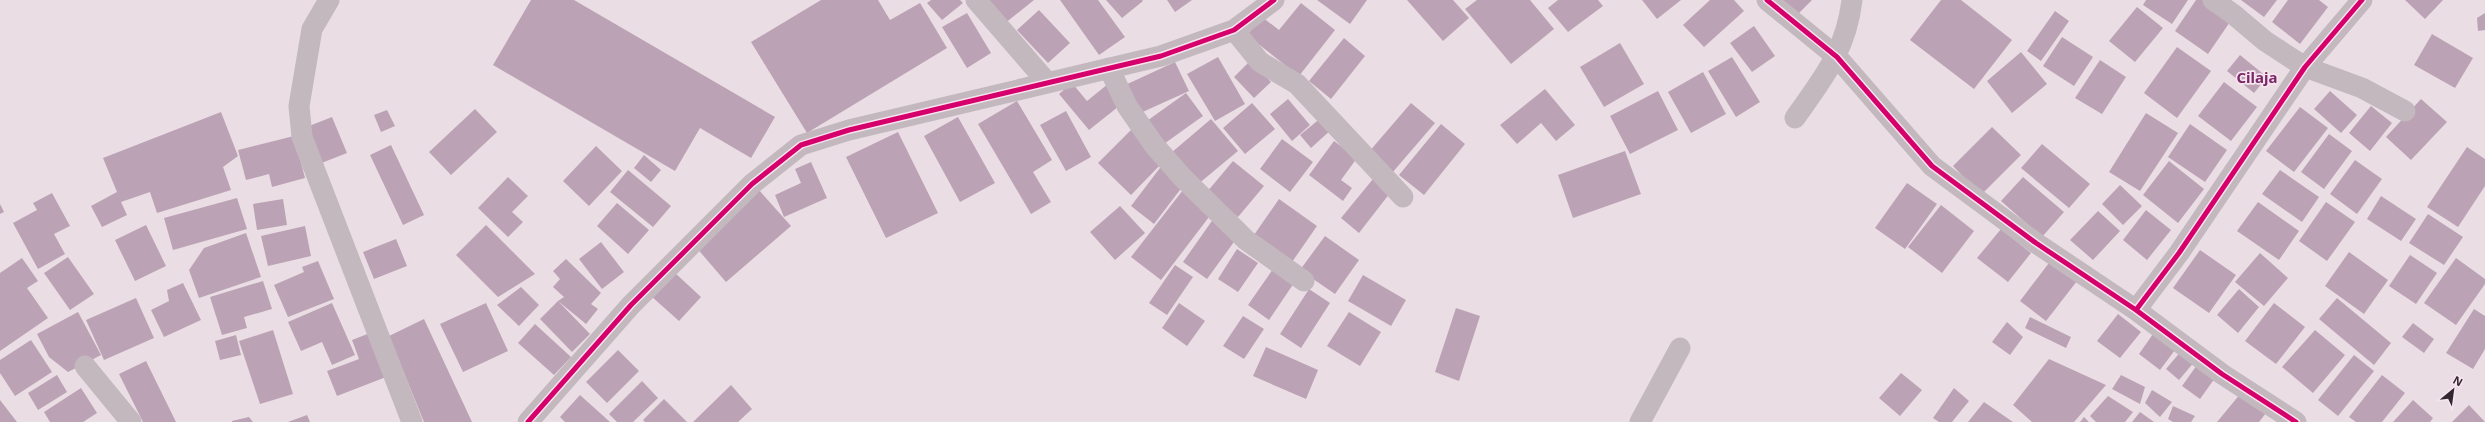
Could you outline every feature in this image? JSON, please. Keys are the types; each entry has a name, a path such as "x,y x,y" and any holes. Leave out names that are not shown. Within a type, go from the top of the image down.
{"street":[{"path":"329,0 312,29 299,106 302,137 412,422"},
{"path":"976,0 1047,82"},
{"path":"528,422 637,299 752,184 801,145 849,130 1161,56 1234,30 1274,0"},
{"path":"1767,0 1837,57 1932,166 2036,243 2136,310 2222,374 2296,422"},
{"path":"1795,118 1837,57 1849,24 1852,0"},
{"path":"2213,0 2233,14 2265,41 2305,67 2362,88 2405,111"},
{"path":"2136,310 2250,151 2305,67 2362,0"},
{"path":"1234,30 1260,62 1297,84 1403,197"},
{"path":"1109,68 1127,106 1154,145 1182,177 1246,240 1304,281"},
{"path":"1640,422 1680,348"},
{"path":"85,366 131,422"}],"building":[{"path":"531,0 574,0 775,117 751,158 700,128 675,171 493,65"},
{"path":"821,0 878,0 890,20 920,3 947,48 807,133 751,42"},
{"path":"931,0 960,0 963,3 942,20 927,3"},
{"path":"984,0 1034,0 1004,24"},
{"path":"1060,0 1098,0 1125,37 1099,55"},
{"path":"1106,0 1142,0 1143,1 1122,18"},
{"path":"1167,0 1192,0 1175,12"},
{"path":"1317,0 1367,0 1350,24"},
{"path":"1407,0 1453,0 1469,18 1443,41"},
{"path":"1477,0 1530,0 1554,29 1511,64 1465,9"},
{"path":"1558,0 1598,0 1603,6 1568,32 1548,8"},
{"path":"1642,0 1681,0 1657,19"},
{"path":"1710,0 1734,0 1744,11 1704,47 1683,25"},
{"path":"1782,0 1812,0 1797,15"},
{"path":"1941,0 1961,0 2012,40 1974,89 1910,40"},
{"path":"2146,0 2188,0 2172,24 2143,5"},
{"path":"2196,0 2203,0 2232,19 2208,54 2175,31"},
{"path":"2241,0 2277,0 2264,17"},
{"path":"2288,0 2319,0 2328,7 2300,44 2272,22"},
{"path":"2405,0 2443,0 2425,19"},
{"path":"1301,3 1335,30 1299,76 1247,35 1262,17 1279,30"},
{"path":"2137,7 2163,28 2135,62 2109,41"},
{"path":"1039,10 1070,43 1048,63 1017,30"},
{"path":"2055,11 2069,21 2041,61 2027,51"},
{"path":"967,13 991,53 967,68 942,27"},
{"path":"2485,13 2485,30 2478,31 2477,18"},
{"path":"1754,26 1775,56 1752,72 1730,43"},
{"path":"2432,34 2473,58 2455,88 2414,65"},
{"path":"2062,37 2093,57 2074,86 2043,66"},
{"path":"1344,38 1365,56 1331,99 1309,81"},
{"path":"1620,43 1644,84 1604,107 1580,67"},
{"path":"2177,47 2211,71 2177,118 2144,93"},
{"path":"2021,52 2047,84 2012,113 1987,81"},
{"path":"2240,55 2267,77 2254,93 2227,71"},
{"path":"1218,57 1245,104 1215,121 1187,74"},
{"path":"1732,57 1760,102 1736,117 1708,71"},
{"path":"1251,60 1271,82 1254,98 1234,77"},
{"path":"2100,60 2126,77 2102,114 2075,98"},
{"path":"1175,62 1189,91 1136,115 1123,86"},
{"path":"1703,72 1726,114 1691,133 1668,92"},
{"path":"2224,82 2257,107 2231,141 2198,116"},
{"path":"1072,83 1087,101 1108,84 1123,103 1089,130 1059,94"},
{"path":"1545,89 1575,125 1556,141 1541,123 1517,144 1500,125"},
{"path":"1658,91 1678,130 1630,154 1610,116"},
{"path":"2330,91 2357,115 2341,133 2314,109"},
{"path":"1186,93 1203,116 1161,146 1144,123"},
{"path":"1288,99 1310,125 1292,141 1270,114"},
{"path":"2421,99 2447,122 2411,160 2386,137"},
{"path":"1017,101 1052,160 1033,172 1051,202 1031,214 978,124"},
{"path":"1252,103 1275,129 1245,154 1223,128"},
{"path":"1411,103 1435,123 1392,173 1368,153"},
{"path":"2371,106 2392,123 2370,151 2349,133"},
{"path":"2300,107 2328,128 2294,172 2266,151"},
{"path":"475,109 497,132 451,175 429,152"},
{"path":"387,110 395,126 381,132 374,115"},
{"path":"1066,111 1091,157 1066,171 1040,125"},
{"path":"221,112 238,156 223,167 231,190 157,213 150,192 121,202 127,215 102,227 91,206 117,192 103,158"},
{"path":"2146,113 2178,133 2140,191 2109,172"},
{"path":"332,117 347,153 319,164 304,128"},
{"path":"958,117 995,183 960,202 924,136"},
{"path":"1322,117 1332,129 1311,148 1300,135"},
{"path":"1211,119 1238,151 1197,185 1171,153"},
{"path":"1441,124 1465,144 1424,195 1399,175"},
{"path":"2190,124 2227,150 2205,182 2168,157"},
{"path":"1992,127 2021,155 1981,195 1953,166"},
{"path":"1131,130 1163,162 1131,195 1098,163"},
{"path":"898,132 938,213 886,238 846,157"},
{"path":"2329,134 2352,151 2324,189 2301,172"},
{"path":"294,136 305,178 272,187 269,174 246,180 238,150"},
{"path":"1282,139 1313,162 1290,192 1260,169"},
{"path":"1334,141 1357,158 1341,180 1352,188 1343,201 1309,175"},
{"path":"2042,144 2090,184 2069,208 2021,168"},
{"path":"391,145 424,215 403,225 370,155"},
{"path":"596,146 622,171 589,206 563,181"},
{"path":"2467,147 2485,159 2485,186 2458,227 2427,207"},
{"path":"1625,151 1641,194 1573,218 1558,175"},
{"path":"644,155 661,170 651,182 634,168"},
{"path":"2355,160 2382,179 2357,214 2330,194"},
{"path":"1233,161 1264,186 1238,217 1207,192"},
{"path":"2169,161 2204,189 2178,223 2143,195"},
{"path":"811,162 827,198 784,217 775,195 801,183 795,169"},
{"path":"1163,164 1186,182 1154,224 1131,206"},
{"path":"628,170 671,206 653,227 610,192"},
{"path":"2280,170 2319,197 2302,222 2262,194"},
{"path":"508,177 528,196 512,212 523,222 508,237 478,208"},
{"path":"2023,177 2064,212 2042,237 2001,201"},
{"path":"1373,179 1390,193 1359,233 1341,218"},
{"path":"1907,183 1937,204 1905,249 1875,228"},
{"path":"2120,185 2142,206 2123,225 2102,204"},
{"path":"759,190 791,226 726,282 695,246"},
{"path":"1183,190 1212,213 1161,280 1131,257"},
{"path":"52,193 70,226 54,234 65,254 38,269 13,223 37,210 33,203"},
{"path":"2381,196 2416,219 2401,241 2367,219"},
{"path":"237,198 247,229 173,250 164,218"},
{"path":"283,199 287,225 257,230 253,204"},
{"path":"1279,199 1317,226 1292,262 1254,235"},
{"path":"2258,202 2299,231 2279,260 2237,231"},
{"path":"2326,202 2355,222 2327,261 2299,241"},
{"path":"617,203 649,230 628,254 597,226"},
{"path":"0,204 4,212 0,214"},
{"path":"1941,205 1974,231 1942,273 1908,247"},
{"path":"1120,206 1145,233 1115,260 1090,232"},
{"path":"2146,210 2171,230 2147,260 2123,240"},
{"path":"2098,211 2120,231 2093,260 2070,240"},
{"path":"2428,214 2463,237 2444,265 2409,243"},
{"path":"1214,218 1239,235 1207,279 1183,262"},
{"path":"146,225 166,266 135,281 115,240"},
{"path":"486,225 535,274 498,297 456,255"},
{"path":"305,226 311,256 268,266 261,236"},
{"path":"2001,229 2031,253 2008,282 1977,258"},
{"path":"246,233 261,277 199,298 189,270 204,248"},
{"path":"1325,236 1359,260 1335,294 1300,270"},
{"path":"396,239 407,266 374,279 363,252"},
{"path":"601,242 624,272 602,289 579,259"},
{"path":"1237,249 1258,263 1238,292 1218,279"},
{"path":"2200,250 2236,275 2209,313 2173,288"},
{"path":"2058,251 2084,272 2046,321 2020,301"},
{"path":"2349,252 2388,280 2364,314 2325,286"},
{"path":"2260,253 2288,278 2264,306 2235,282"},
{"path":"2410,255 2437,273 2416,304 2389,286"},
{"path":"68,257 94,294 70,310 44,273"},
{"path":"22,258 38,281 27,288 48,318 0,351 0,273"},
{"path":"2456,258 2485,279 2485,284 2456,325 2424,303"},
{"path":"566,259 601,293 591,304 598,309 586,324 558,301 564,297 553,287 560,279 553,271"},
{"path":"318,261 334,299 288,317 274,285 304,272 302,267"},
{"path":"1175,265 1193,277 1167,315 1149,303"},
{"path":"1273,269 1294,283 1269,320 1248,305"},
{"path":"674,272 701,297 679,321 651,296"},
{"path":"1363,275 1406,300 1391,326 1348,301"},
{"path":"263,281 272,309 244,317 247,328 222,335 210,297"},
{"path":"183,283 201,320 164,337 151,310 169,301 167,290"},
{"path":"521,287 539,305 519,326 497,305"},
{"path":"1309,289 1330,303 1301,348 1280,334"},
{"path":"2239,289 2259,307 2238,333 2217,315"},
{"path":"136,298 154,338 104,360 86,320"},
{"path":"2337,298 2391,343 2374,365 2319,319"},
{"path":"558,301 590,334 572,352 540,319"},
{"path":"332,303 355,355 332,365 322,342 301,351 288,322"},
{"path":"486,303 508,351 463,372 440,324"},
{"path":"1179,303 1205,321 1187,346 1162,328"},
{"path":"2274,303 2305,327 2276,364 2245,341"},
{"path":"1456,308 1480,316 1459,381 1435,372"},
{"path":"2474,309 2485,316 2485,349 2473,369 2446,353"},
{"path":"78,312 101,355 68,372 49,357 37,334"},
{"path":"1349,312 1381,332 1360,366 1327,346"},
{"path":"2118,314 2141,332 2120,358 2097,341"},
{"path":"1243,316 1264,329 1244,359 1223,346"},
{"path":"2030,317 2071,337 2066,348 2025,328"},
{"path":"424,319 472,422 424,422 389,336"},
{"path":"2007,322 2023,337 2010,355 1992,342"},
{"path":"2413,323 2434,339 2424,353 2402,337"},
{"path":"535,324 571,357 554,375 518,343"},
{"path":"273,330 293,394 260,404 239,341"},
{"path":"2315,330 2345,355 2313,393 2282,367"},
{"path":"370,333 386,377 337,396 327,371 359,359 352,340"},
{"path":"2153,334 2175,350 2160,370 2139,354"},
{"path":"236,335 241,355 220,360 215,341"},
{"path":"31,340 52,372 15,396 0,373 0,360"},
{"path":"1266,347 1318,370 1306,399 1253,376"},
{"path":"618,350 639,371 607,403 586,382"},
{"path":"2182,350 2195,361 2179,380 2166,369"},
{"path":"2354,355 2374,371 2338,416 2318,400"},
{"path":"2049,359 2106,385 2074,422 2032,422 2013,405"},
{"path":"146,361 176,422 143,422 119,374"},
{"path":"2197,365 2215,378 2200,399 2182,386"},
{"path":"1901,373 1922,390 1900,416 1879,398"},
{"path":"57,375 67,392 38,410 28,393"},
{"path":"2121,375 2145,387 2140,404 2112,389"},
{"path":"2382,375 2405,393 2382,422 2356,422 2349,417"},
{"path":"642,381 658,398 633,422 617,422 609,414"},
{"path":"731,385 752,409 738,422 693,422"},
{"path":"81,388 97,413 83,422 50,422 44,412"},
{"path":"1954,388 1969,401 1952,422 1939,422 1933,418"},
{"path":"2152,390 2172,402 2160,417 2145,403"},
{"path":"2241,393 2266,413 2259,422 2217,422"},
{"path":"580,395 610,422 565,422 560,417"},
{"path":"2108,396 2133,412 2125,422 2096,422 2090,416"},
{"path":"664,399 687,422 645,422 643,420"},
{"path":"0,400 17,422 0,422"},
{"path":"2413,400 2433,418 2430,422 2393,422"},
{"path":"1984,402 2013,422 1968,422"},
{"path":"2469,405 2485,422 2452,422"},
{"path":"2173,406 2195,416 2191,422 2173,422 2168,419"},
{"path":"2140,412 2154,422 2132,422"},
{"path":"307,415 310,422 288,422"},
{"path":"249,417 253,422 232,422 232,421"},
{"path":"2084,417 2089,422 2080,422"}],"cycle path":[{"path":"528,422 631,305 752,184 801,145 849,130 1161,56 1234,30 1274,0"},
{"path":"1767,0 1837,57 1932,166 2036,243 2136,310"},
{"path":"2296,422 2222,374 2136,310 2179,253 2305,67 2362,0"}],"district":[{"name":"Cilaja","path":"2257,78"}]}
